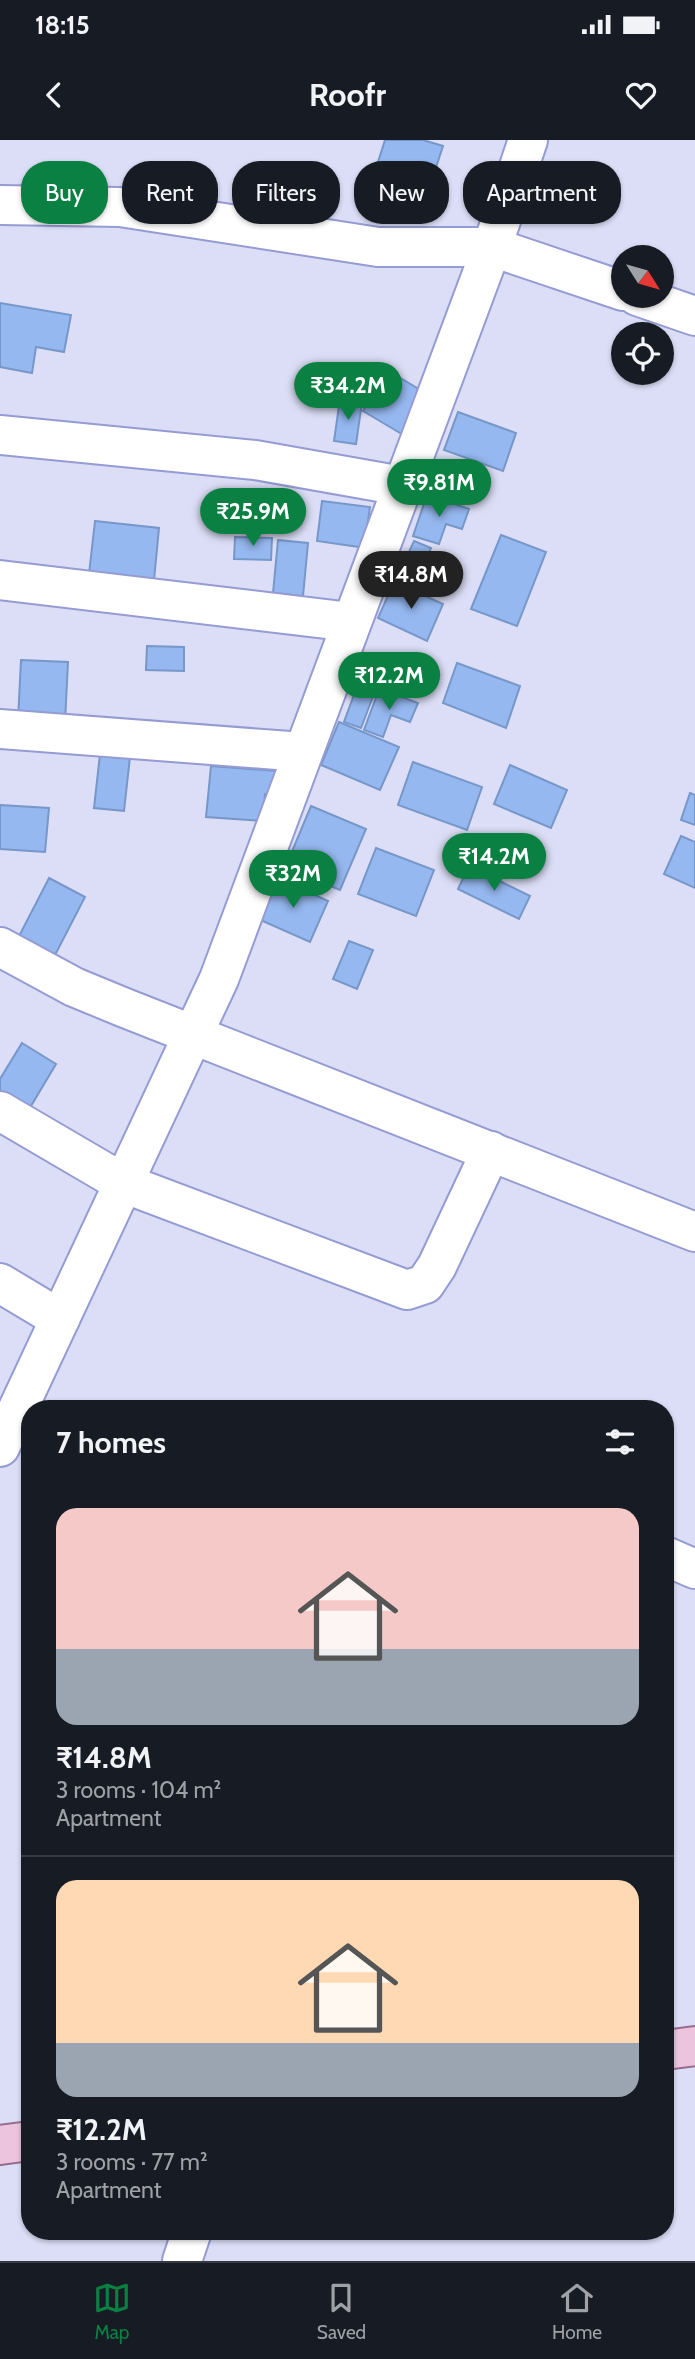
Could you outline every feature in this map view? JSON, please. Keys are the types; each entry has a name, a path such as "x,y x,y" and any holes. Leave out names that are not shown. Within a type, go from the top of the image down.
{"main road":[{"path":"674,2049 695,2046"},
{"path":"0,2145 21,2142"}],"street":[{"path":"21,1400 219,979 492,247 528,140"},
{"path":"0,205 120,207 377,247 492,247 611,287"},
{"path":"672,308 695,316"},
{"path":"0,435 255,460 402,486"},
{"path":"0,580 351,622"},
{"path":"0,729 303,752"},
{"path":"0,947 74,987 695,1232"},
{"path":"0,1111 123,1183 407,1290 425,1284 437,1266 491,1151"},
{"path":"0,1283 60,1319"},
{"path":"0,1445 21,1401"},
{"path":"674,1560 695,1569"},
{"path":"182,2261 189,2240"}],"building":[{"path":"385,140 423,140 443,146 438,161 378,161"},
{"path":"0,303 71,315 64,352 36,347 32,373 0,367"},
{"path":"387,370 429,395 405,436 363,411"},
{"path":"340,399 362,402 356,444 334,441"},
{"path":"458,412 516,433 503,471 444,450"},
{"path":"427,495 469,509 462,529 446,524 439,544 413,536"},
{"path":"322,501 370,507 367,528 373,549 317,541"},
{"path":"95,521 159,528 154,580 89,574"},
{"path":"501,535 546,552 517,626 471,609"},
{"path":"235,537 272,538 271,560 234,559"},
{"path":"278,540 308,543 303,596 273,593"},
{"path":"414,541 431,548 414,586 397,578"},
{"path":"394,582 443,604 427,641 378,618"},
{"path":"147,646 184,647 184,671 146,670"},
{"path":"21,660 68,662 65,722 18,720"},
{"path":"457,663 520,686 506,728 443,703"},
{"path":"358,684 375,691 361,728 344,722"},
{"path":"388,692 418,703 410,722 391,715 383,737 364,730 377,695 385,698"},
{"path":"339,722 399,747 380,790 321,765"},
{"path":"100,754 130,757 124,811 94,808"},
{"path":"413,762 482,787 467,830 398,805"},
{"path":"510,765 567,790 551,828 494,804"},
{"path":"211,766 277,771 275,795 265,794 263,821 206,817"},
{"path":"690,793 695,795 695,825 681,820"},
{"path":"0,805 49,808 45,852 0,849"},
{"path":"311,806 366,829 340,890 285,868"},
{"path":"681,836 695,842 695,888 664,874"},
{"path":"376,848 434,870 416,916 358,894"},
{"path":"469,866 530,896 519,919 458,889"},
{"path":"276,877 328,901 310,942 258,919"},
{"path":"49,878 85,897 53,959 17,940"},
{"path":"349,941 373,950 357,989 333,979"},
{"path":"22,1043 56,1064 25,1116 0,1100 0,1079"}]}
